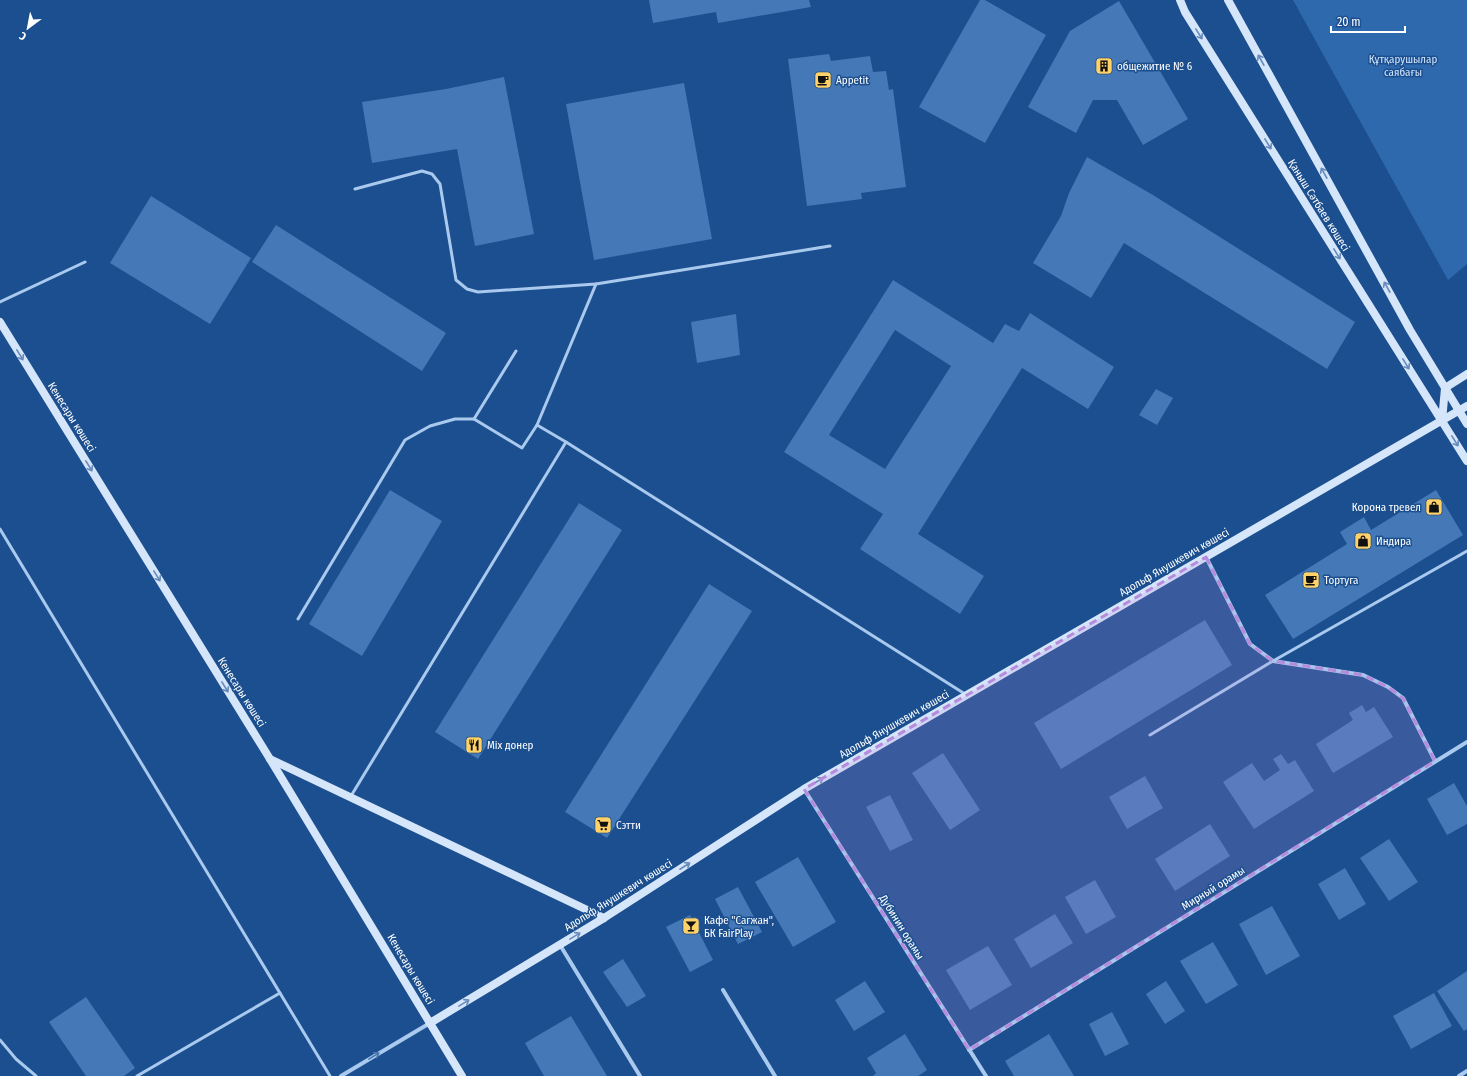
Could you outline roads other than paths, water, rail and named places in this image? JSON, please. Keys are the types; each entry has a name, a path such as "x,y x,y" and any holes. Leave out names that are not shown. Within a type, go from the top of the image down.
{"main road":[{"name":"Қаныш Сәтбаев көшесі","path":"1180,0 1185,12 1467,461"},
{"name":"Қаныш Сәтбаев көшесі","path":"1228,0 1406,321 1467,424"},
{"name":"Кенесары көшесі","path":"0,322 270,759 462,1076"},
{"path":"1442,421 1445,388 1467,374"},
{"name":"Адольф Янушкевич көшесі","path":"430,1023 604,918 804,789 1467,406"},
{"path":"270,759 604,918"}],"street":[{"path":"1206,557 1250,644 1273,661 1364,675 1388,687 1403,698 1435,761"},
{"name":"Мирный орамы","path":"969,1050 1467,742"},
{"name":"Дубинин орамы","path":"804,789 986,1076"},
{"path":"560,945 640,1076"},
{"path":"723,990 775,1076"},
{"name":"Адольф Янушкевич көшесі","path":"341,1076 430,1023"},
{"path":"1459,1076 1467,1071"}],"lane":[{"path":"355,189 422,171 432,174 440,184 456,280 467,289 478,292 596,284 830,246"},
{"path":"0,302 85,262"},
{"path":"298,619 405,440 436,424 455,419 474,419 522,448 537,425 596,284"},
{"path":"474,419 516,351"},
{"path":"537,425 966,695"},
{"path":"350,798 566,442"},
{"path":"0,529 330,1076"},
{"path":"1150,735 1273,661 1467,551"},
{"path":"137,1076 280,993"},
{"path":"0,1040 16,1059 36,1076"}],"place":[{"name":"общежитие № 6","path":"1104,66"},
{"name":"Appetit","path":"823,80"},
{"name":"Корона тревел","path":"1434,507"},
{"name":"Индира","path":"1363,541"},
{"name":"Тортуга","path":"1311,580"},
{"name":"Mix донер","path":"474,745"},
{"name":"Сэтти","path":"603,825"},
{"name":"Кафе \"Сагжан\", БК FairPlay","path":"691,926"}],"park label":[{"name":"Құтқарушылар саябағы","path":"1403,65"}]}
